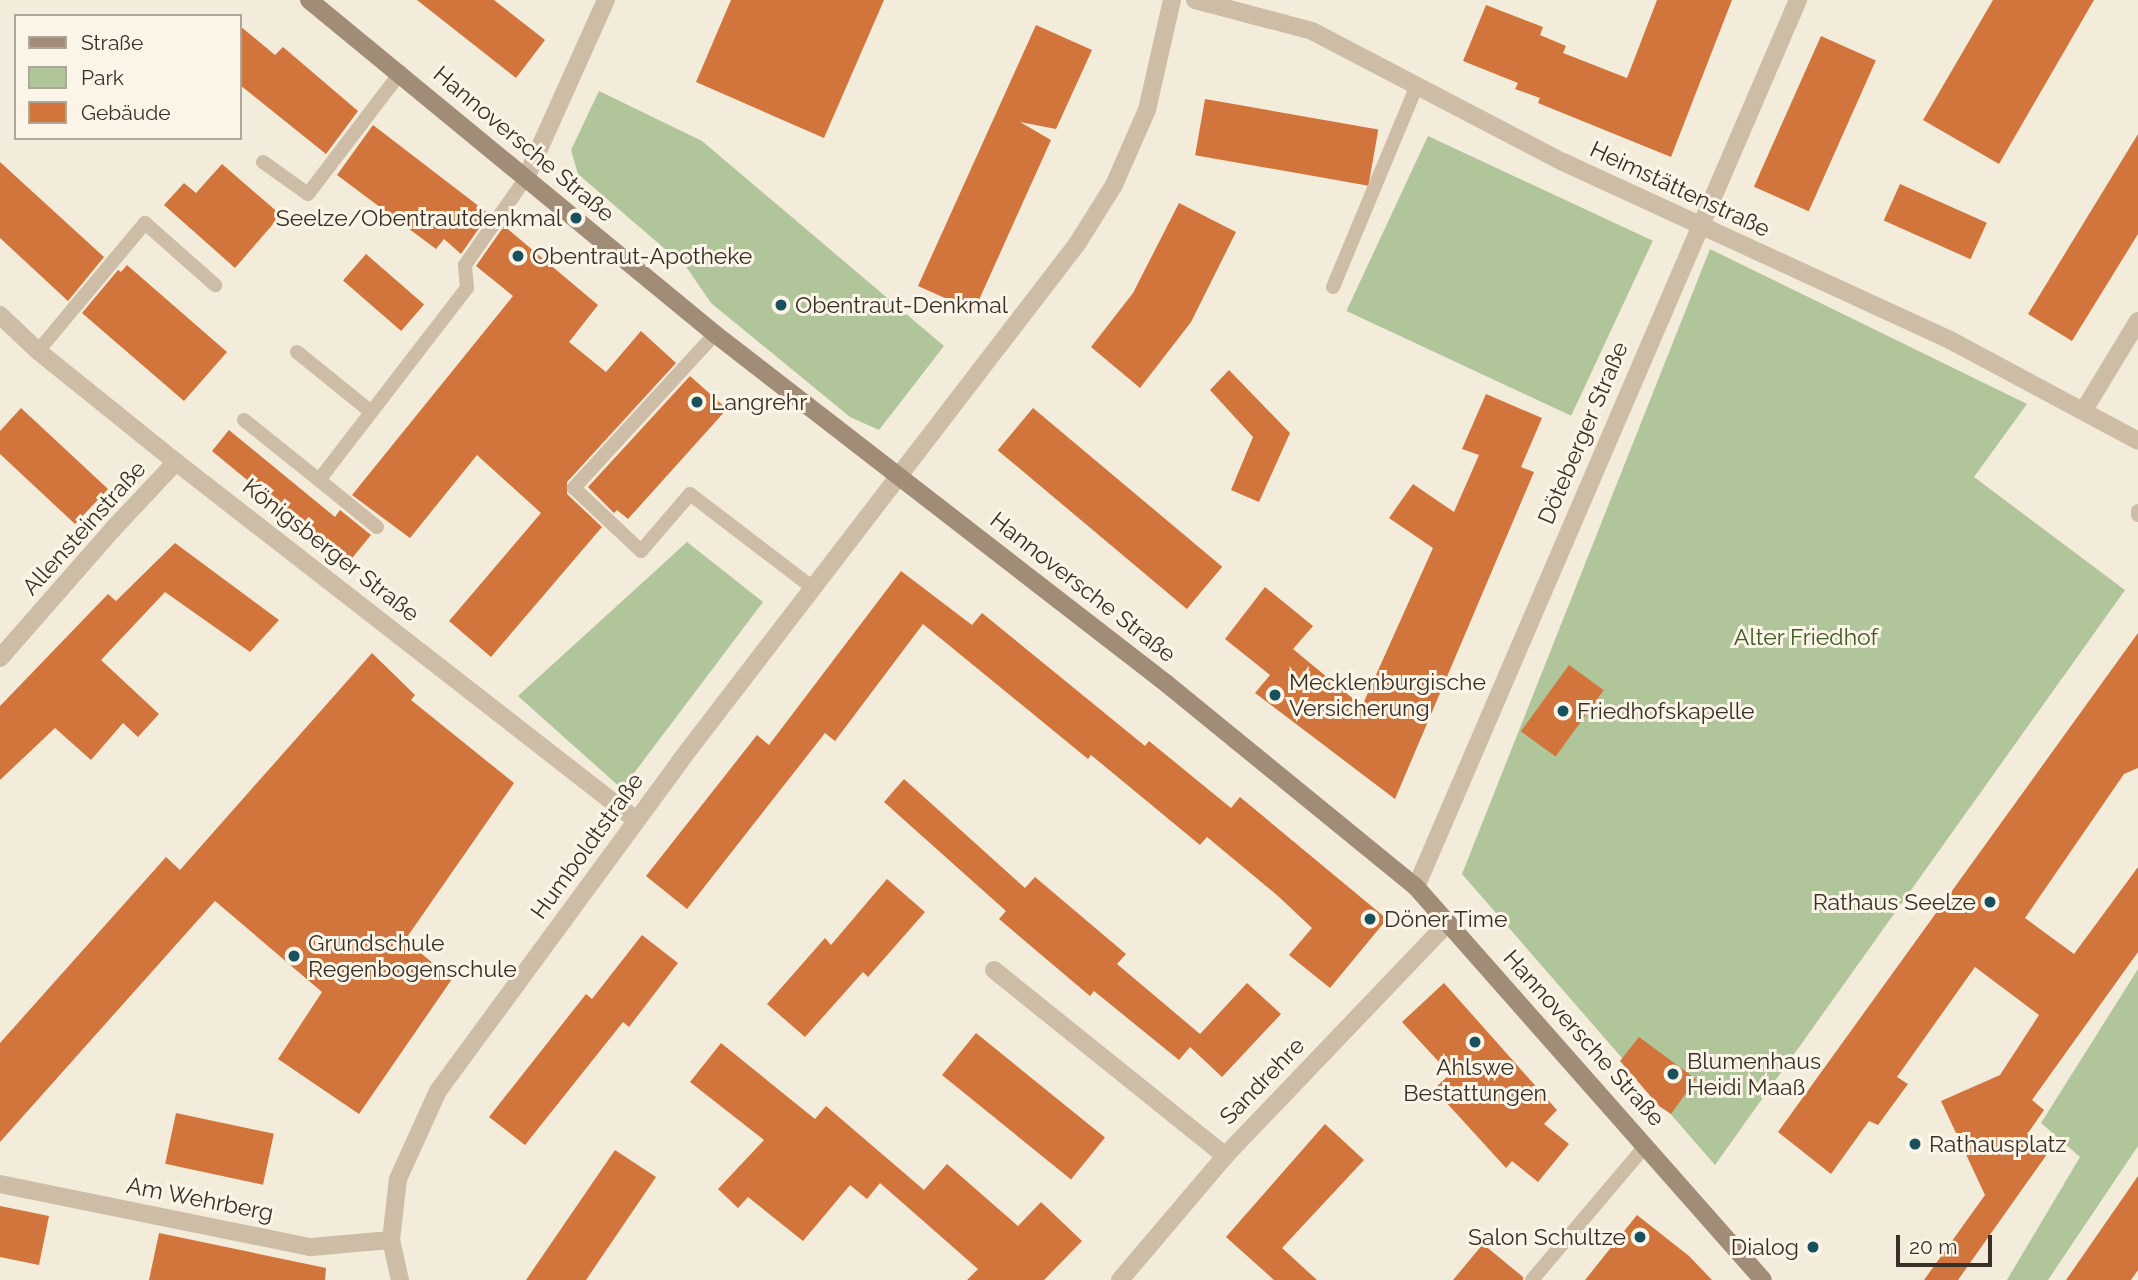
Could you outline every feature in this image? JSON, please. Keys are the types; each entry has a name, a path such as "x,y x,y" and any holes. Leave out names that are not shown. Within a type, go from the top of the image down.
{"street":[{"name":"Hannoversche Straße","path":"309,0 401,72 715,334 1167,684 1416,887 1763,1280"},
{"path":"526,178 606,0"},
{"name":"Humboldtstraße","path":"400,1280 391,1240 398,1179 438,1091 636,820 1077,244 1114,185 1147,110 1172,0"},
{"name":"Heimstättenstraße","path":"1195,0 1312,31 1563,162 1950,340 2138,441"},
{"name":"Döteberger Straße","path":"1416,887 1698,226 1798,0"},
{"name":"Königsberger Straße","path":"0,315 38,351 176,463 636,820"},
{"path":"2084,410 2138,321"},
{"name":"Allensteinstraße","path":"0,658 113,528 176,463"},
{"name":"Sandrehre","path":"1120,1280 1225,1156 1448,923"},
{"path":"994,970 1225,1156"},
{"name":"Am Wehrberg","path":"0,1184 311,1247 391,1240"}],"lane":[{"path":"263,162 307,194 401,72"},
{"path":"1333,287 1417,85"},
{"path":"319,480 467,288 465,265 526,178"},
{"path":"38,351 145,223 215,285"},
{"path":"715,334 574,488 641,551 690,494 813,587"},
{"path":"297,352 371,412"},
{"path":"244,420 377,527"},
{"path":"1532,1280 1646,1145"}],"green space":[{"path":"599,91 702,141 944,346 879,430 850,417 711,303 687,268 578,174 571,150"},
{"path":"1428,136 1653,241 1571,416 1346,311"},
{"name":"Alter Friedhof","path":"1710,249 2027,404 1974,477 2125,590 1715,1165 1462,874"},
{"path":"687,542 763,602 622,789 518,696"},
{"path":"2138,969 2138,1146 2048,1280 2007,1280 2080,1157 2041,1123"}],"building":[{"path":"417,0 494,0 545,40 516,78"},
{"path":"731,0 884,0 824,138 696,82"},
{"path":"1657,0 1732,0 1671,157 1538,103 1540,98 1515,89 1518,83 1463,61 1486,5 1543,27 1540,35 1566,46 1563,53 1627,78"},
{"path":"1993,0 2094,0 1999,164 1923,120"},
{"path":"1036,25 1092,50 1056,129 1020,122 1051,140 974,311 918,286"},
{"path":"242,28 275,55 283,47 358,111 326,154 242,87"},
{"path":"1821,36 1876,60 1809,211 1754,187"},
{"path":"1205,99 1378,130 1368,186 1195,155"},
{"path":"373,125 489,214 461,254 444,239 436,249 337,175"},
{"path":"2138,134 2138,234 2072,341 2028,314"},
{"path":"0,162 104,257 68,301 0,238"},
{"path":"222,164 281,215 235,268 164,205 184,183 196,193"},
{"path":"1900,184 1987,223 1971,259 1884,221"},
{"path":"1179,203 1236,232 1191,322 1140,388 1091,347 1133,293"},
{"path":"504,226 598,305 569,342 606,372 641,331 676,363 567,482 567,494 602,527 491,657 449,621 541,513 477,455 410,538 352,495 513,296 476,266"},
{"path":"366,254 424,305 401,331 343,280"},
{"path":"127,265 227,352 184,401 82,313 118,270 121,272"},
{"path":"1229,370 1290,433 1259,502 1231,490 1253,437 1210,390"},
{"path":"690,376 727,409 628,519 617,510 614,513 588,487"},
{"path":"1486,394 1542,418 1521,467 1534,472 1395,799 1255,693 1270,675 1225,639 1265,587 1313,626 1293,649 1362,706 1433,548 1389,518 1413,484 1454,512 1479,455 1462,449"},
{"path":"21,408 108,489 75,524 0,454 0,431"},
{"path":"1033,408 1222,567 1187,609 998,450"},
{"path":"229,430 335,517 340,510 371,535 348,563 212,451"},
{"path":"175,543 279,620 250,652 165,592 101,660 159,714 138,737 123,723 91,760 55,728 0,780 0,706 108,594 116,601"},
{"path":"901,571 972,625 982,613 1145,746 1149,741 1231,808 1240,797 1387,919 1330,988 1289,955 1312,928 1278,896 1207,837 1200,845 1091,755 1088,759 923,624 835,741 825,733 687,909 646,876 757,735 769,745"},
{"name":"Rathaus Seelze","path":"2138,633 2138,768 2124,774 2025,918 2074,954 2138,867 2138,952 2032,1100 2044,1110 2028,1133 2050,1150 1958,1280 1924,1280 1985,1195 1941,1101 2000,1075 2039,1015 1975,967 1897,1077 1908,1084 1878,1125 1869,1121 1831,1174 1778,1132"},
{"name":"Grundschule Regenbogenschule","path":"372,653 415,695 411,700 514,783 405,940 452,979 359,1114 278,1059 322,992 215,901 0,1142 0,1043 166,857 180,870"},
{"name":"Friedhofskapelle","path":"1569,665 1604,690 1556,757 1521,731"},
{"path":"904,779 1025,888 1035,877 1126,954 1117,964 1200,1034 1247,983 1281,1014 1222,1077 1190,1047 1179,1060 1094,991 1090,996 999,919 1006,911 884,802"},
{"path":"887,879 925,912 868,977 863,972 805,1037 767,1004 825,938 831,945"},
{"path":"642,935 678,963 629,1027 623,1022 525,1145 489,1117 586,994 592,999"},
{"path":"1444,983 1557,1110 1544,1124 1569,1144 1538,1182 1512,1161 1506,1168 1434,1089 1450,1074 1402,1022"},
{"path":"976,1033 1105,1137 1071,1179 942,1075"},
{"path":"1639,1037 1696,1079 1671,1114 1659,1106 1620,1061"},
{"path":"721,1043 815,1119 826,1106 924,1190 947,1164 1018,1226 1041,1202 1082,1241 1044,1280 967,1280 978,1269 880,1183 867,1199 850,1185 803,1241 748,1197 738,1208 718,1189 764,1140 690,1082"},
{"path":"176,1113 274,1134 263,1185 165,1164"},
{"path":"1325,1124 1364,1160 1282,1248 1317,1280 1274,1280 1226,1237"},
{"path":"615,1150 656,1177 586,1280 526,1280"},
{"path":"2138,1176 2138,1270 2131,1280 2066,1280"},
{"path":"0,1206 49,1216 39,1265 0,1257"},
{"path":"1637,1215 1689,1256 1712,1280 1585,1280"},
{"path":"159,1233 326,1268 325,1280 149,1280"},
{"path":"1483,1244 1523,1277 1523,1280 1453,1280"}],"place":[{"name":"Seelze/Obentrautdenkmal","path":"576,218"},
{"name":"Obentraut-Apotheke","path":"518,256"},
{"name":"Obentraut-Denkmal","path":"781,305"},
{"name":"Langrehr","path":"697,402"},
{"name":"Mecklenburgische Versicherung","path":"1275,695"},
{"name":"Friedhofskapelle","path":"1563,711"},
{"name":"Rathaus Seelze","path":"1990,902"},
{"name":"Döner Time","path":"1370,919"},
{"name":"Grundschule Regenbogenschule","path":"294,956"},
{"name":"Ahlswe Bestattungen","path":"1475,1042"},
{"name":"Blumenhaus Heidi Maaß","path":"1673,1074"},
{"name":"Rathausplatz","path":"1915,1144"},
{"name":"Salon Schultze","path":"1640,1237"},
{"name":"Dialog","path":"1813,1247"}]}
